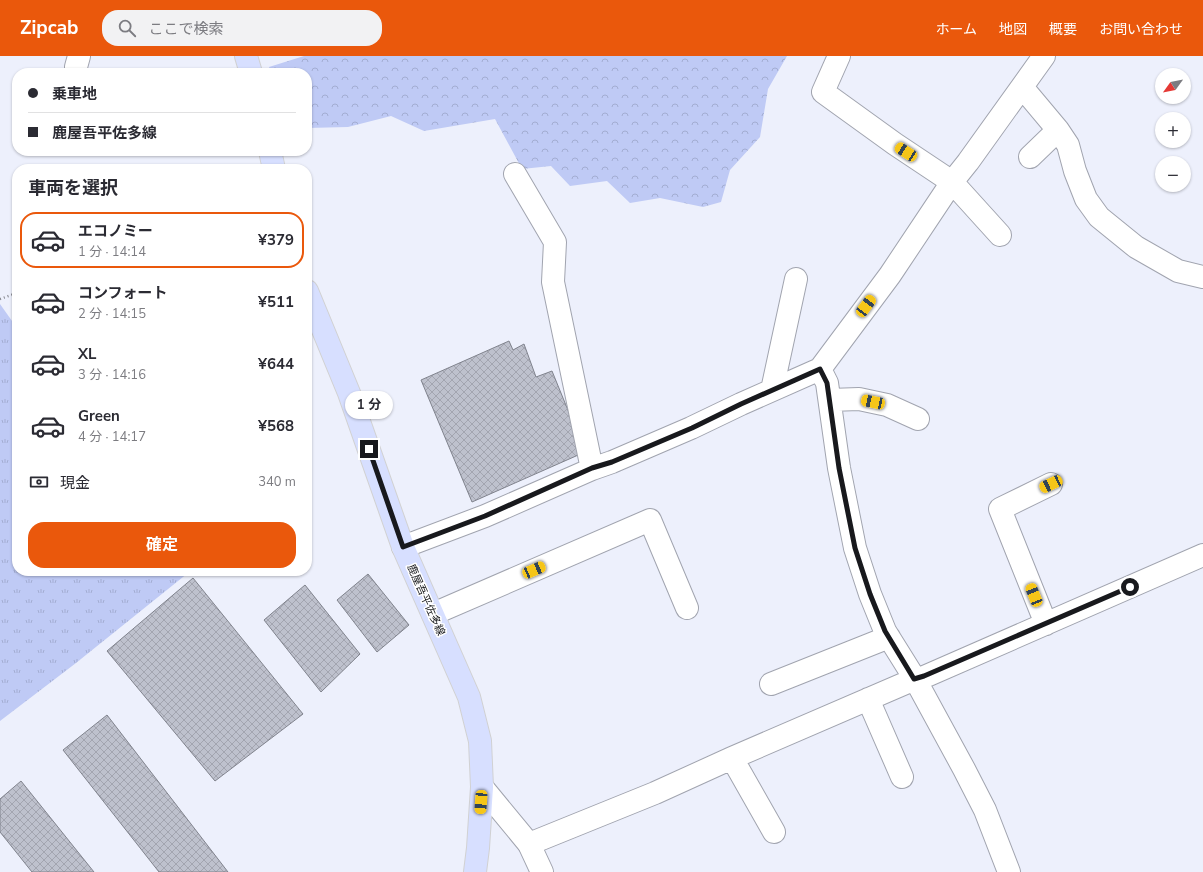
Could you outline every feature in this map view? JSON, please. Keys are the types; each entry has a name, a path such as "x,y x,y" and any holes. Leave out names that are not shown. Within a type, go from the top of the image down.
{"main road":[{"path":"246,56 250,68"},
{"name":"鹿屋吾平佐多線","path":"312,304 349,393 403,547 469,697 480,741 482,787 475,872"}],"street":[{"path":"76,68 79,56"},
{"path":"838,56 824,92 895,144 952,182 1000,235"},
{"path":"403,547 485,516 592,468 612,462 820,369 890,274 952,182 1044,56"},
{"path":"1022,87 1058,130 1068,146 1075,171 1086,199 1099,217 1136,247 1178,271 1203,277"},
{"path":"1030,157 1058,130"},
{"path":"515,174 555,242 553,282 592,468"},
{"path":"772,390 796,279"},
{"path":"820,369 827,383 839,468 855,548 870,594 889,637 964,769 985,810 1008,872"},
{"path":"830,400 859,399 887,405 918,419"},
{"path":"1046,624 1000,509 1051,484"},
{"path":"433,614 650,520 687,608"},
{"path":"529,844 655,793 914,679 1202,558"},
{"path":"771,684 889,637"},
{"path":"868,699 902,777"},
{"path":"732,758 774,832"},
{"path":"482,787 529,844 542,872"}],"path":[{"path":"0,299 12,295"}],"green space":[{"path":"304,56 787,56 768,89 760,137 730,170 721,202 703,207 660,198 630,203 607,181 570,186 551,166 522,169 495,119 424,131 391,116 348,127 312,128 312,68 269,67"},
{"path":"0,304 12,321 12,576 184,576 76,663 0,721"}],"building":[{"path":"509,341 513,350 524,344 536,377 552,371 585,452 472,502 421,380"},
{"path":"368,574 409,625 377,652 337,600"},
{"path":"193,578 303,714 215,781 107,651"},
{"path":"305,585 360,654 321,692 264,620"},
{"path":"107,715 228,872 159,872 63,750"},
{"path":"21,781 94,872 32,872 0,832 0,799"}],"route":[{"path":"369,449 403,547 485,516 592,468 612,462 692,428 741,404 820,369 827,383 839,468 855,548 870,594 885,631 914,679 1130,587"}]}
